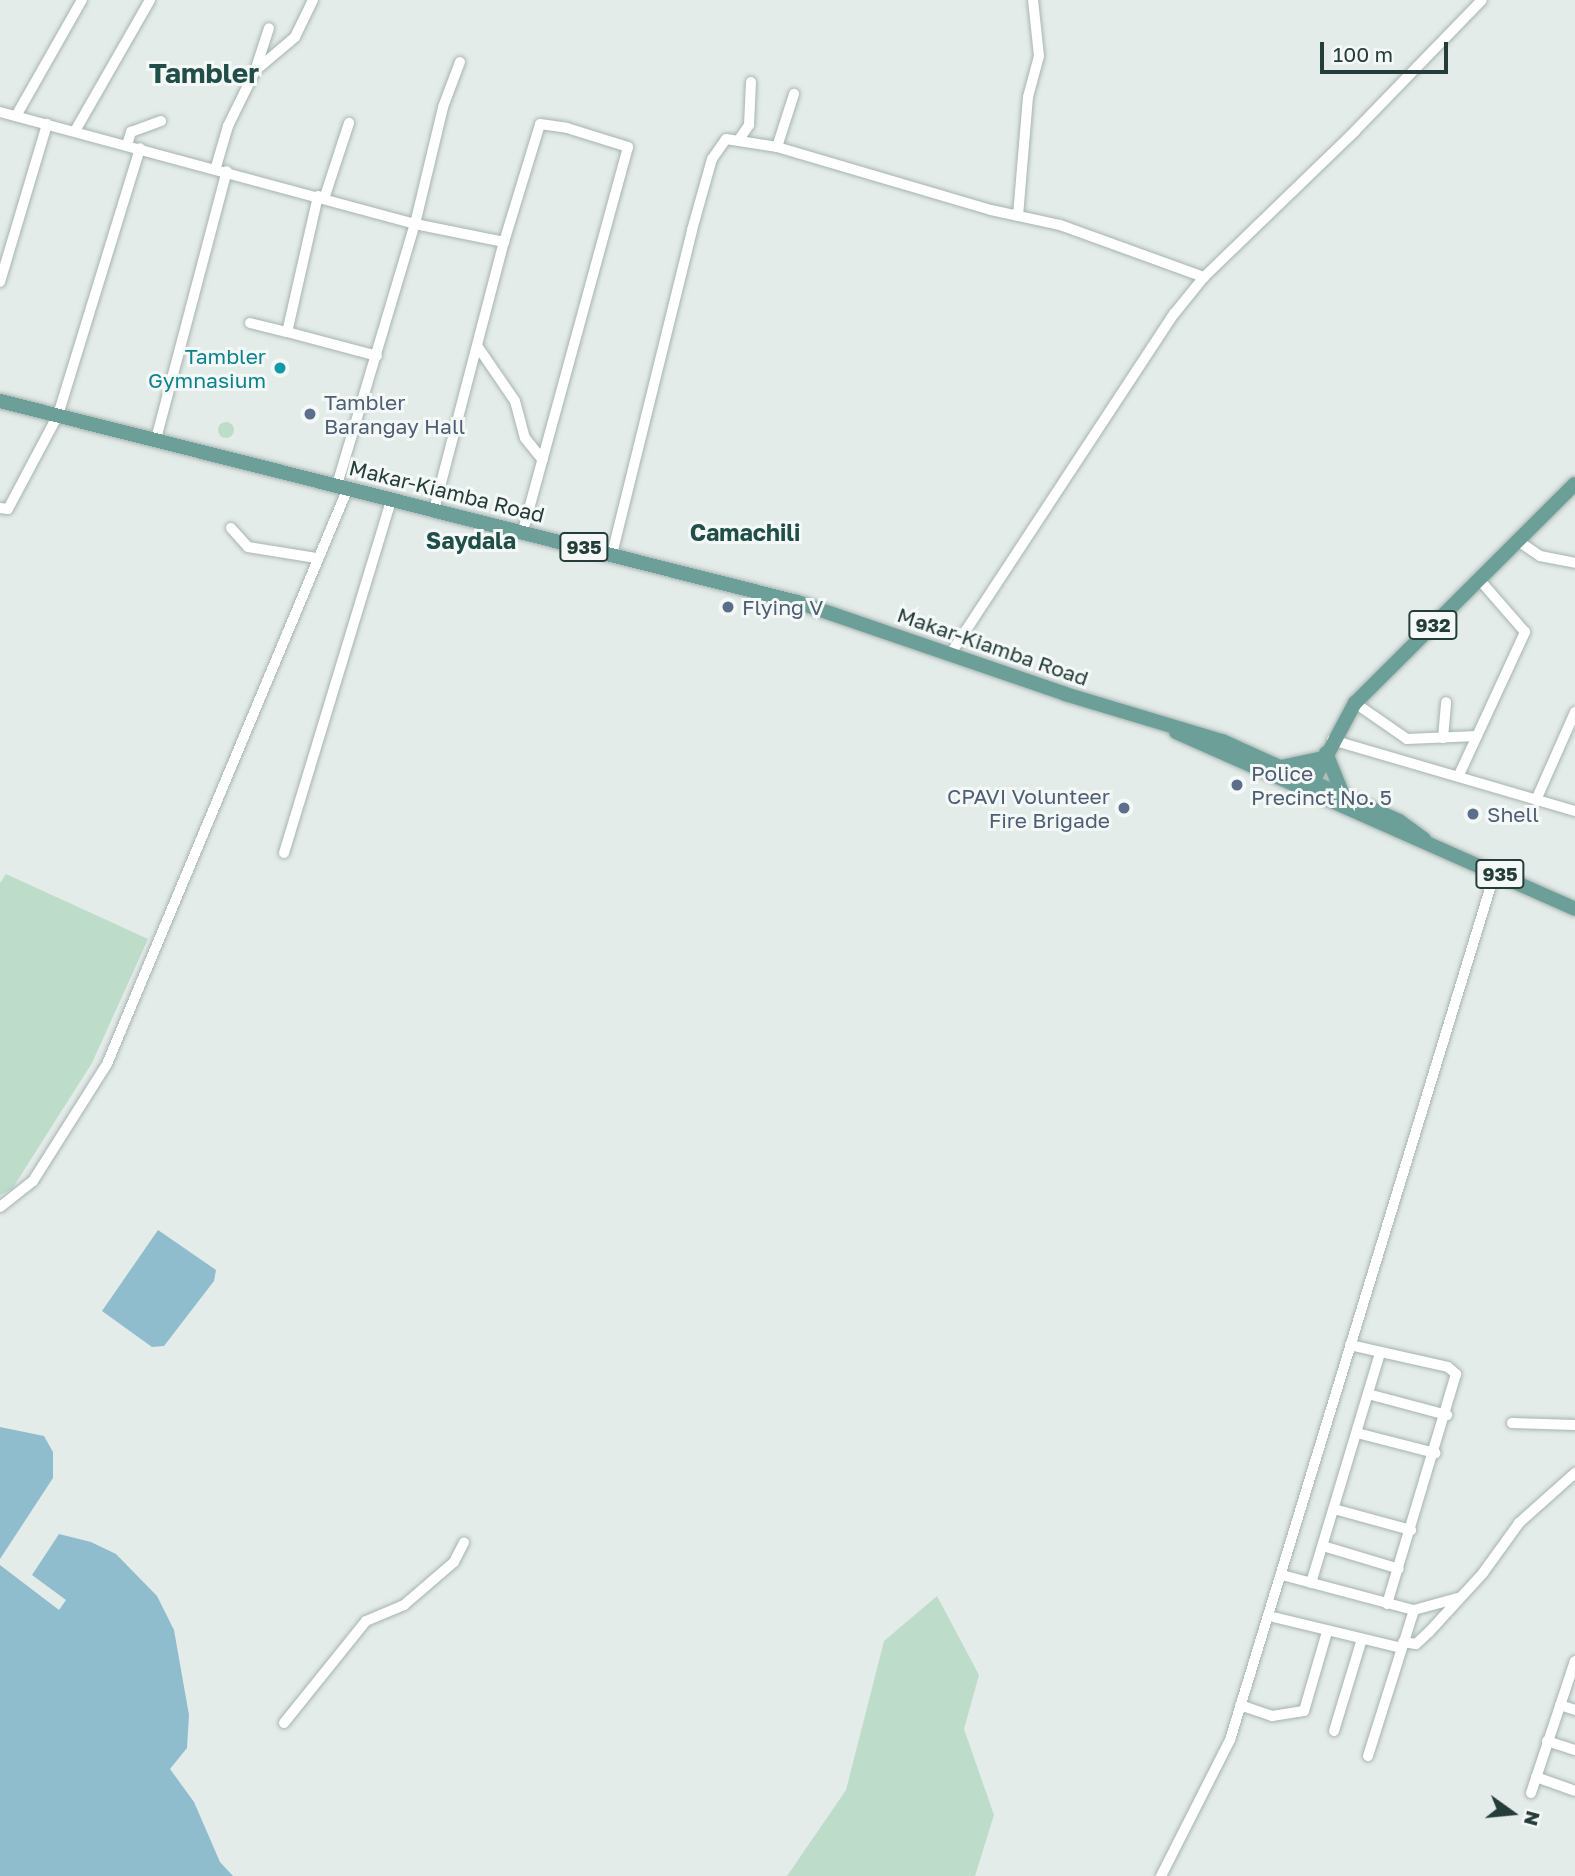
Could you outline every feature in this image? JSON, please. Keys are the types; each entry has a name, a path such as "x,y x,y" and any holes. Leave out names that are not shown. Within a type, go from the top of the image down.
{"main road":[{"name":"Makar-Kiamba Road","path":"0,401 797,602 1159,723 1310,787 1575,909"},
{"name":"932","path":"1310,787 1355,703 1575,484"},
{"name":"Makar-Kiamba Road","path":"1159,723 1192,730 1281,767 1310,787 1343,795 1399,821 1424,839"},
{"path":"1281,767 1327,751 1343,795"}],"street":[{"path":"16,116 82,0"},
{"path":"75,131 150,0"},
{"path":"255,71 295,37 313,0"},
{"path":"1018,216 1028,97 1039,55 1033,0"},
{"path":"951,653 1174,314 1203,277 1346,141 1482,0"},
{"path":"216,167 232,116 255,71 269,29"},
{"path":"0,1206 33,1181 107,1063 316,558 342,486 415,224 443,107 460,62"},
{"path":"740,138 749,125 751,82"},
{"path":"777,147 794,93"},
{"path":"0,112 216,167 415,224 504,242"},
{"path":"127,145 131,132 161,121"},
{"path":"287,332 322,196 349,123"},
{"path":"0,282 47,124"},
{"path":"434,510 504,242 540,124 567,128 628,148 523,532"},
{"path":"612,554 712,159 726,139 740,138 777,147 1018,216 1060,225 1203,277"},
{"path":"0,508 8,509 58,415 140,148"},
{"path":"156,439 227,171"},
{"path":"250,323 377,356"},
{"path":"478,347 515,401 525,438 543,460"},
{"path":"284,853 391,500"},
{"path":"231,528 248,547 316,558"},
{"path":"1518,541 1534,553 1575,563"},
{"path":"1458,777 1525,632 1524,626 1479,579"},
{"path":"1443,738 1446,702"},
{"path":"1355,703 1407,738 1477,736"},
{"path":"1536,800 1575,712"},
{"path":"1327,751 1458,777 1575,811"},
{"path":"1161,1876 1225,1752 1282,1575 1495,872"},
{"path":"1350,1345 1455,1371 1447,1416 1387,1604"},
{"path":"1311,1583 1380,1353"},
{"path":"1368,1394 1447,1416"},
{"path":"1512,1423 1575,1425"},
{"path":"1357,1433 1434,1453"},
{"path":"1269,1616 1362,1639 1403,1645 1418,1642 1519,1524 1575,1473"},
{"path":"1334,1509 1411,1530"},
{"path":"284,1723 366,1621 404,1605 454,1562 464,1542"},
{"path":"1322,1546 1399,1569"},
{"path":"1282,1575 1414,1610 1458,1598"},
{"path":"1368,1756 1414,1610"},
{"path":"1240,1705 1272,1716 1304,1711 1327,1632"},
{"path":"1334,1731 1362,1639"},
{"path":"1531,1793 1574,1668"},
{"path":"1560,1705 1575,1710"},
{"path":"1547,1741 1575,1750"},
{"path":"1536,1777 1575,1791"}],"green space":[{"path":"223,422 229,422 234,430 232,436 223,438 218,433 218,427"},
{"path":"6,874 148,939 92,1063 12,1189 0,1195 0,883"},
{"path":"937,1596 979,1675 964,1729 994,1815 975,1876 787,1876 846,1790 884,1641"}],"water":[{"path":"158,1230 216,1270 214,1281 164,1346 152,1347 102,1311"},
{"path":"0,1427 44,1436 53,1452 53,1478 0,1559"},
{"path":"59,1534 91,1542 116,1554 157,1596 174,1630 189,1715 187,1748 170,1769 194,1802 220,1862 233,1876 0,1876 0,1565 59,1610 66,1600 32,1575"}],"place":[{"name":"Tambler Gymnasium","path":"280,368"},
{"name":"Tambler Barangay Hall","path":"310,414"},
{"name":"Flying V","path":"728,607"},
{"name":"Police Precinct No. 5","path":"1237,785"},
{"name":"CPAVI Volunteer Fire Brigade","path":"1124,808"},
{"name":"Shell","path":"1473,814"}],"district":[{"name":"Tambler","path":"204,73"},
{"name":"Camachili","path":"745,532"},
{"name":"Saydala","path":"471,540"}]}
